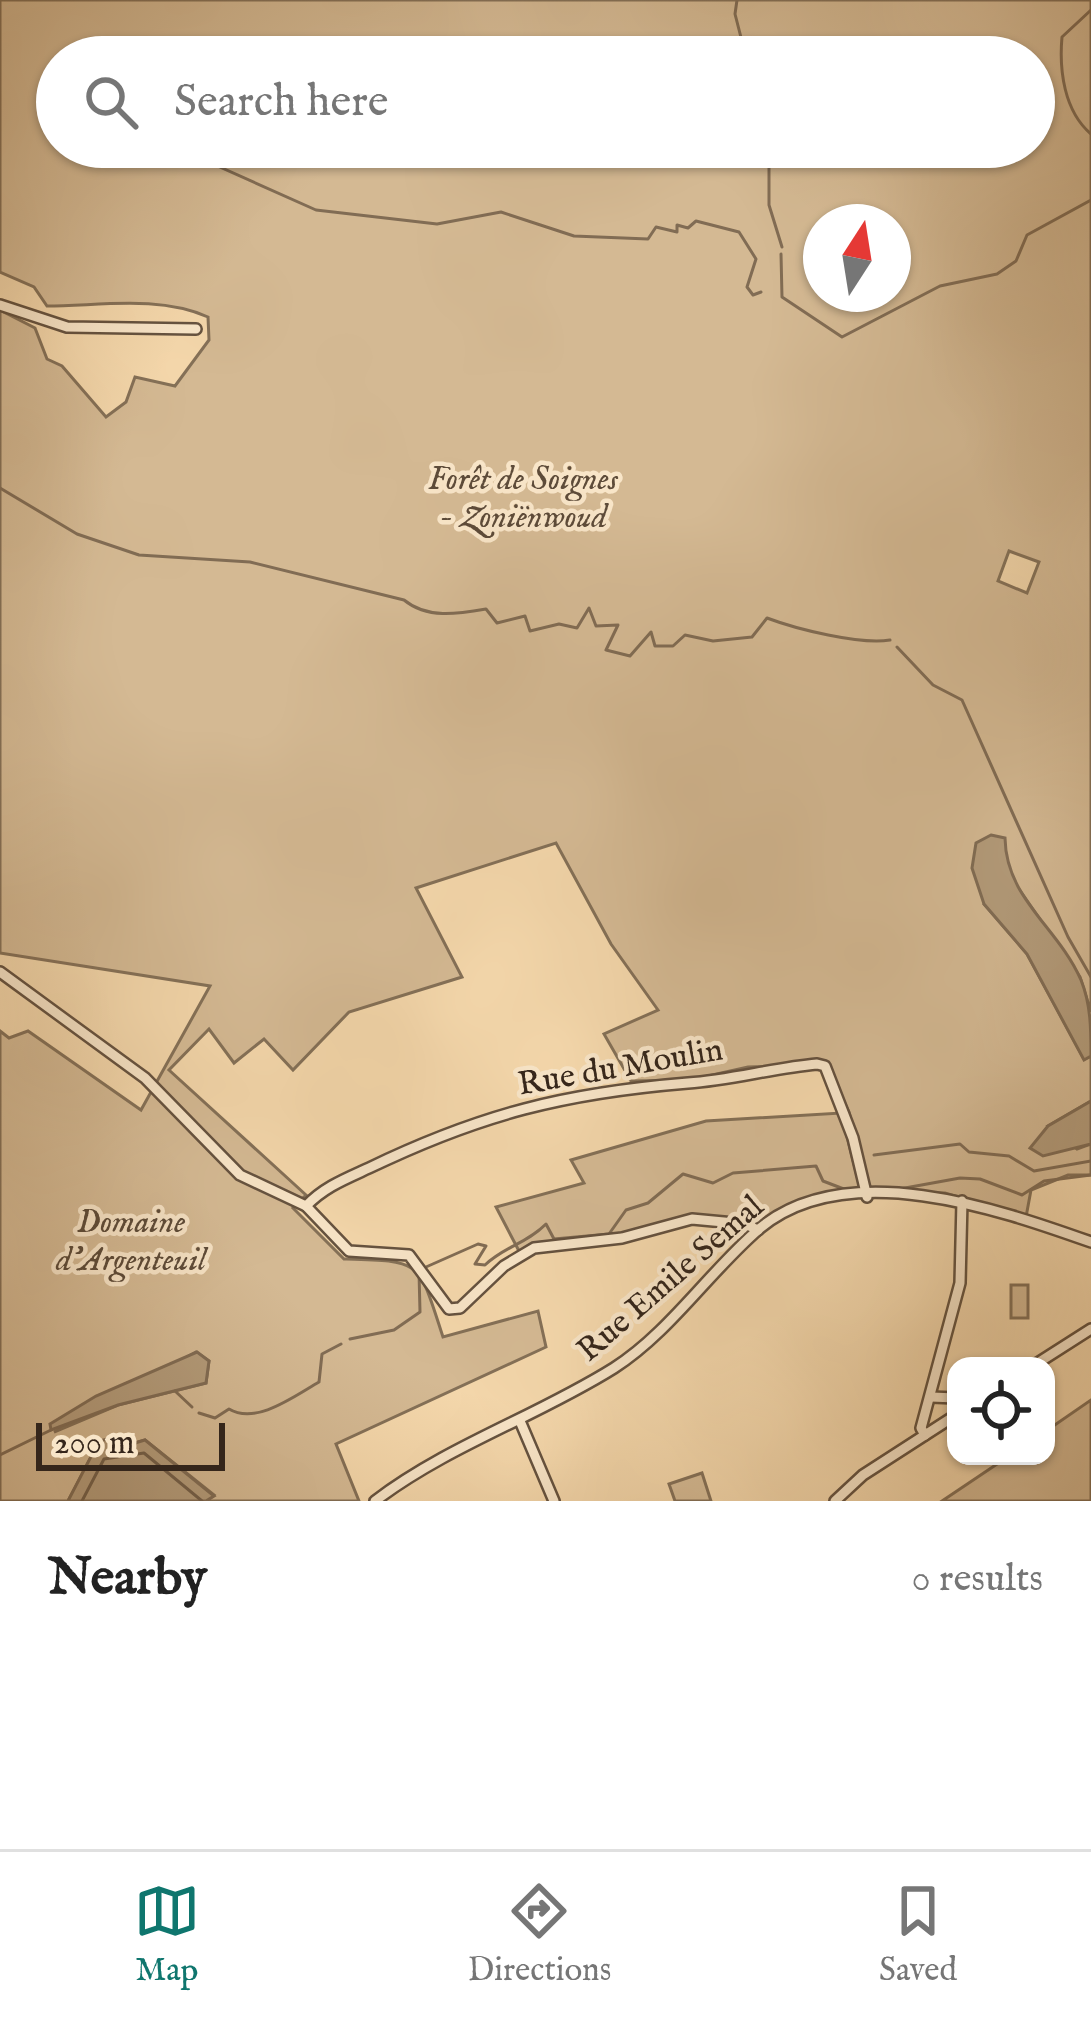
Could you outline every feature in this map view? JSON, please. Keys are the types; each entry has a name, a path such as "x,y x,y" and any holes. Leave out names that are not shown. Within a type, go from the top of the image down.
{"street":[{"path":"0,305 67,327 196,329"},
{"path":"0,972 145,1078 240,1175 306,1206 349,1251 410,1255 449,1310 460,1308 504,1266 534,1248 622,1238 692,1219 758,1230"},
{"name":"Rue du Moulin","path":"306,1206 338,1182 499,1113 634,1084 691,1083 749,1070 823,1064 844,1109 867,1197"},
{"name":"Rue Emile Semal","path":"375,1501 446,1453 520,1421 619,1365 758,1230 814,1201 932,1194 1091,1243"},
{"path":"925,1436 921,1428 960,1282 962,1201"},
{"path":"1047,1357 1091,1329"},
{"path":"931,1397 947,1398"},
{"path":"520,1421 554,1501"},
{"path":"835,1501 863,1475 947,1421"}],"green space":[{"name":"Forêt de Soignes - Zoniënwoud","path":"0,0 1091,0 1091,1012 1080,977 1005,869 984,904 1027,954 1084,1059 1091,1056 1091,1101 1048,1126 1077,1149 1091,1144 1091,1175 1068,1175 1031,1190 1026,1217 945,1193 869,1193 849,1112 826,1064 748,1067 690,1080 631,1081 604,1034 658,1010 611,944 556,843 416,888 462,977 349,1012 293,1070 264,1039 234,1063 209,1029 169,1070 306,1195 293,1208 344,1259 389,1261 414,1270 422,1279 443,1337 538,1311 546,1347 336,1444 359,1501 206,1501 214,1495 145,1440 118,1448 99,1442 68,1501 0,1501 0,1031 9,1038 28,1031 141,1110 210,986 0,953 0,310 35,328 47,359 62,366 106,417 126,402 135,377 175,386 209,340 208,317 189,310 149,304 47,306 34,287 0,272","holes":["1009,551 1039,562 1027,593 998,581","196,1352 209,1361 206,1383 118,1405 54,1432"]},
{"path":"841,1113 861,1192 836,1195 758,1227 691,1216 621,1235 519,1251 496,1207 584,1183 571,1160 706,1121"},
{"path":"1011,1285 1028,1285 1028,1318 1011,1318"},
{"path":"1091,1400 1091,1501 942,1501 996,1465 1055,1465 1055,1425"},
{"path":"702,1473 711,1501 675,1501 669,1484"}],"water":[{"path":"991,835 1005,838 1023,896 1081,980 1091,1036 1091,1056 1084,1060 1027,954 984,904 972,868 976,843"},
{"path":"1091,1101 1091,1144 1043,1156 1030,1148 1048,1126"},
{"path":"197,1352 209,1361 206,1383 118,1405 51,1430 50,1424 96,1396"},
{"path":"108,1439 118,1448 145,1440 214,1496 206,1501 68,1501 99,1441"}],"waterway":[{"path":"737,0 741,36"},
{"path":"1091,10 1062,37 1061,50 1069,102 1091,134"},
{"path":"222,168 316,210 437,224 501,212 574,236 648,239 656,227 677,232 677,225 688,228 696,221 739,232 756,259 747,287 753,295 761,292"},
{"path":"769,168 769,205 782,247"},
{"path":"781,254 782,297 842,337 940,286 997,274 1016,261 1027,235 1091,200"},
{"path":"0,488 77,534 139,555 250,562 404,600 432,613 486,609 497,623 525,616 530,631 559,624 577,628 589,608 596,626 618,625 606,650 630,656 651,632 655,646 673,646 685,635 713,641 752,637 767,618 846,638 890,640"},
{"path":"897,647 933,685 962,700 1068,937 1091,977"},
{"path":"874,1155 960,1144 969,1152 1009,1156 1034,1171 1091,1161"},
{"path":"426,1267 478,1244 486,1246 475,1264 485,1265 546,1224 554,1239 609,1234 626,1210 648,1203 683,1174 713,1183 733,1173 816,1166 823,1181 849,1191"},
{"path":"894,1190 960,1178 980,1179 1022,1195 1044,1181 1091,1175"},
{"path":"350,1339 394,1330 420,1312 419,1272"},
{"path":"199,1413 215,1418 229,1409 251,1414 274,1407 319,1382 322,1354 341,1344"},
{"path":"175,1391 192,1407"},
{"path":"0,1455 51,1430"}],"park label":[{"name":"Domaine d'Argenteuil","path":"131,1239"}]}
